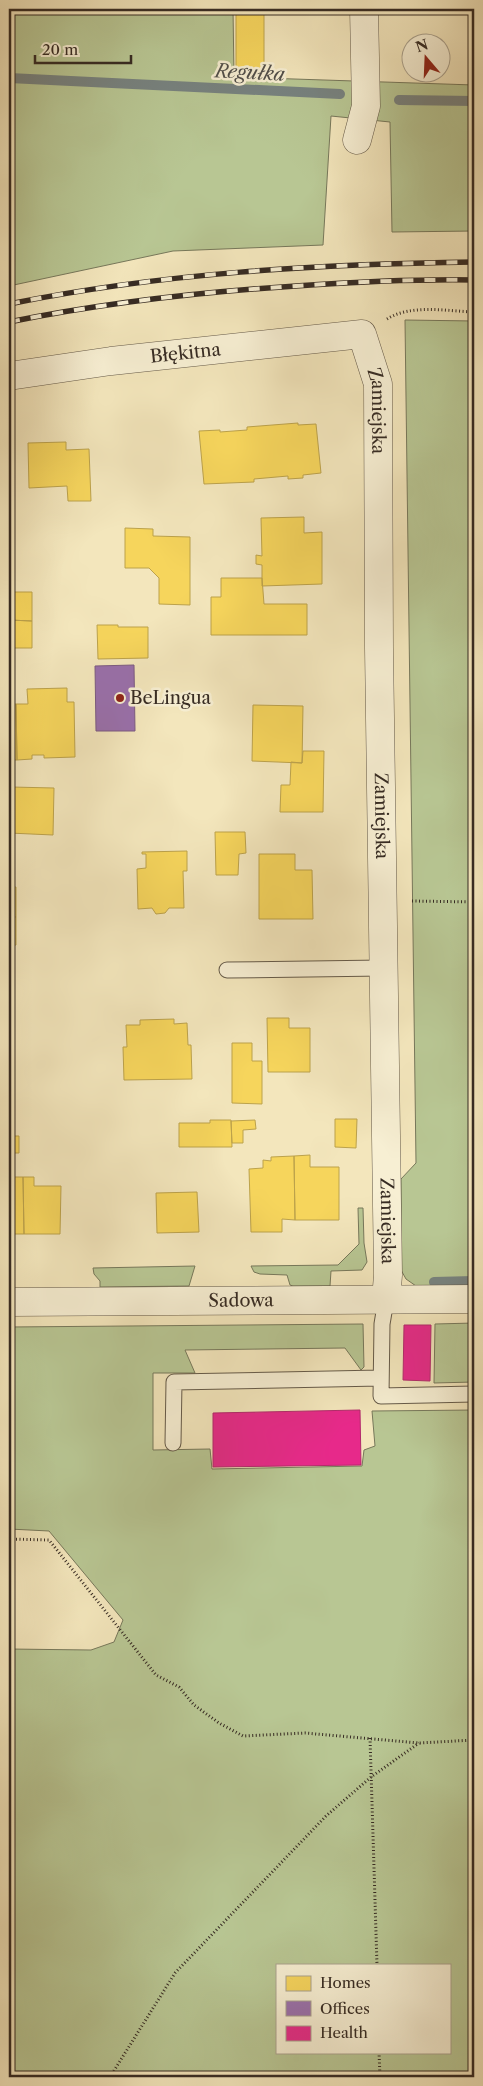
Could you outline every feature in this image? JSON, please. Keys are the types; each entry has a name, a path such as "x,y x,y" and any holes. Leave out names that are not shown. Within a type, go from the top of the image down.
{"street":[{"path":"357,140 366,106 364,9"},
{"name":"Błękitna","path":"9,376 111,361 362,334"},
{"name":"Zamiejska","path":"362,334 378,384 379,648 388,1275 386,1300"},
{"name":"Sadowa","path":"9,1302 474,1299"}],"lane":[{"path":"227,970 384,968"},
{"path":"386,1300 382,1324 381,1396 474,1394"},
{"path":"173,1443 174,1382 380,1378"}],"path":[{"path":"362,334 396,313 415,310 474,312"},
{"path":"412,902 474,902"},
{"path":"9,1538 48,1540 156,1675 179,1687 194,1705 218,1723 243,1736 304,1734 419,1743 474,1740"},
{"path":"370,1738 376,1964"},
{"path":"110,2077 175,1974 326,1816 371,1777 419,1743"},
{"path":"379,2054 380,2077"}],"green space":[{"path":"9,9 233,9 234,77 474,85 474,231 392,232 390,122 331,116 323,245 173,251 9,286"},
{"path":"405,320 474,321 474,1285 416,1286 406,1279 401,1270 401,1179 416,1163"},
{"path":"358,1208 363,1208 364,1243 367,1262 362,1270 331,1271 330,1286 293,1286 290,1285 287,1275 254,1272 251,1266 338,1265 359,1244"},
{"path":"195,1266 189,1286 100,1287 100,1281 94,1274 93,1268"},
{"path":"474,1323 474,1382 434,1383 435,1324"},
{"path":"363,1324 364,1367 361,1370 345,1348 185,1350 195,1373 153,1373 153,1450 210,1449 212,1469 362,1466 364,1450 375,1446 372,1411 474,1410 474,2077 9,2077 9,1649 91,1650 114,1642 123,1620 49,1531 9,1529 9,1327"}],"building: Homes":[{"path":"236,9 264,10 264,77 236,77"},
{"path":"298,423 298,425 316,424 321,473 303,475 303,478 288,479 288,476 254,479 254,482 204,484 199,431 247,430 247,427"},
{"path":"66,442 66,450 89,449 91,501 68,501 67,486 29,488 28,443"},
{"path":"304,517 304,533 322,532 322,584 262,586 262,565 256,564 256,555 262,556 261,518"},
{"path":"9,524 11,524 11,551 9,551"},
{"path":"125,528 153,529 153,536 190,537 190,605 159,604 159,578 149,568 125,568"},
{"path":"221,578 262,578 264,604 307,604 307,635 211,635 211,597 221,597"},
{"path":"9,592 32,592 32,621 9,620"},
{"path":"9,620 32,621 32,648 9,648"},
{"path":"97,625 148,627 148,658 98,659"},
{"path":"67,688 67,702 74,702 75,757 44,758 44,755 32,755 32,759 17,760 16,704 28,704 27,689"},
{"path":"14,704 16,704 17,760 9,760 9,713 14,713"},
{"path":"253,705 303,706 302,763 252,761"},
{"path":"303,751 324,751 323,812 280,812 281,785 290,785 291,762 302,763"},
{"path":"11,787 54,788 53,835 9,833"},
{"path":"215,832 245,832 246,853 239,854 238,875 216,875"},
{"path":"187,851 187,871 183,871 184,908 169,908 165,913 156,914 152,908 138,909 137,869 146,868 146,854 142,854 142,852"},
{"path":"259,854 295,854 295,870 312,870 313,919 259,919"},
{"path":"9,887 16,887 16,917 9,917"},
{"path":"9,917 16,917 16,945 9,946"},
{"path":"267,1018 289,1018 289,1028 310,1028 310,1072 268,1072"},
{"path":"174,1019 174,1024 187,1023 188,1045 191,1045 192,1079 124,1080 123,1047 127,1047 126,1025 140,1025 140,1020"},
{"path":"232,1043 252,1043 252,1061 262,1061 262,1104 232,1103"},
{"path":"335,1119 357,1119 356,1148 335,1147"},
{"path":"210,1120 231,1120 232,1147 179,1147 179,1123 210,1123"},
{"path":"255,1120 256,1129 243,1130 243,1143 232,1143 231,1121"},
{"path":"9,1136 19,1136 19,1153 9,1153"},
{"path":"310,1155 310,1167 339,1167 339,1220 295,1220 294,1156"},
{"path":"294,1156 295,1220 282,1219 282,1232 251,1232 249,1169 263,1168 263,1160 271,1161 271,1157"},
{"path":"10,1177 23,1177 24,1234 9,1234"},
{"path":"23,1177 34,1177 34,1186 61,1186 60,1234 24,1234"},
{"path":"197,1192 199,1232 157,1233 156,1193"}],"building: Offices":[{"path":"134,665 135,731 96,731 95,666"}],"building: Health":[{"path":"404,1325 431,1325 430,1381 403,1380"},
{"path":"360,1410 361,1465 213,1467 213,1413"}],"waterway":[{"name":"Regułka","path":"9,78 340,94"},
{"name":"Regułka","path":"399,100 474,101"},
{"path":"434,1282 474,1281"}],"railway":[{"path":"9,304 124,285 240,272 357,265 474,262"},
{"path":"9,322 116,304 224,291 363,282 474,280"}],"place":[{"name":"BeLingua","path":"120,698"}]}
